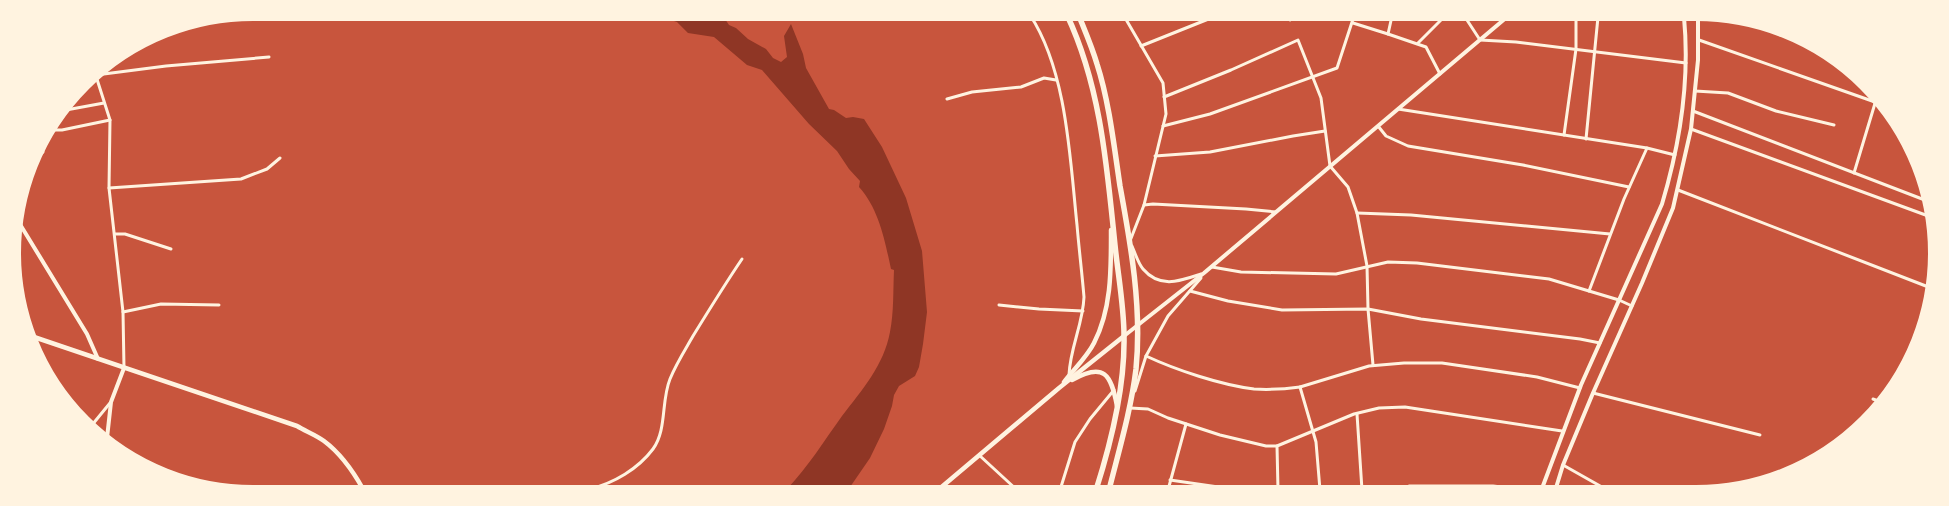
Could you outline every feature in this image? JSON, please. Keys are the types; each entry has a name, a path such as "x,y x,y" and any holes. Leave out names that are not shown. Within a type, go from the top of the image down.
{"highway":[{"path":"1069,20 1080,46 1092,81 1111,208 1124,336 1122,371 1116,406 1104,465 1097,486"},
{"path":"1081,20 1098,65 1130,242 1136,289 1138,326 1136,368 1130,408 1110,486"}],"main road":[{"path":"1059,388 1094,343 1107,304 1111,271 1111,208"},
{"path":"943,486 1059,388 1124,336"},
{"path":"36,338 296,426 323,441 336,452 361,486"},
{"path":"1059,388 1092,371 1100,371 1107,377 1114,390 1116,406"}],"street":[{"path":"1032,20 1047,46 1056,80 1072,167 1084,311 1070,359 1069,375"},
{"path":"1126,20 1163,83 1166,114 1154,156 1144,205 1130,242 1143,269 1158,281 1176,282 1204,273"},
{"path":"1141,46 1206,20"},
{"path":"1163,126 1210,114 1297,82 1313,78 1337,68 1353,20"},
{"path":"1388,34 1391,20"},
{"path":"1418,43 1441,20"},
{"path":"1467,20 1480,40"},
{"path":"1124,336 1212,267 1503,20"},
{"path":"1564,136 1576,49 1576,20"},
{"path":"1586,139 1596,52 1598,20"},
{"path":"1543,486 1562,431 1580,388 1662,204 1678,138 1687,45 1684,20"},
{"path":"1557,486 1563,465 1593,393 1660,242 1673,208 1678,190 1693,110 1699,40 1698,20"},
{"path":"1352,23 1418,43 1426,47 1440,74"},
{"path":"1164,97 1231,70 1298,40 1320,98 1330,166 1348,187 1357,213 1367,266 1368,309 1373,365"},
{"path":"1480,40 1516,42 1686,63"},
{"path":"1699,40 1871,99"},
{"path":"105,73 269,57"},
{"path":"946,99 972,92 1021,87 1044,78 1056,80"},
{"path":"97,80 110,120 109,188 123,312 124,368 111,402 107,435"},
{"path":"1695,91 1728,93 1776,110 1834,125"},
{"path":"69,109 104,103"},
{"path":"1854,173 1875,104"},
{"path":"1398,110 1647,148 1675,155"},
{"path":"1693,110 1923,199"},
{"path":"55,130 62,130 110,120"},
{"path":"1378,126 1386,136 1408,146 1522,165 1629,187"},
{"path":"1690,129 1926,215"},
{"path":"1154,156 1210,152 1293,136 1325,132"},
{"path":"1589,291 1629,187 1647,148"},
{"path":"109,188 241,179 267,169 280,158"},
{"path":"1678,190 1927,286"},
{"path":"1144,205 1152,204 1230,208 1276,212"},
{"path":"1357,213 1411,215 1610,234"},
{"path":"22,227 87,334 98,358"},
{"path":"115,234 125,234 171,249"},
{"path":"598,486 621,477 641,462 654,448 661,435 665,394 670,378 710,307 742,259"},
{"path":"1212,267 1241,272 1336,274 1388,262 1417,263 1549,279 1620,300 1632,306"},
{"path":"1204,273 1168,316 1146,356 1130,408 1148,409 1186,424 1266,446 1277,446 1357,414 1379,408 1405,407 1562,431"},
{"path":"1190,291 1228,301 1282,310 1368,309 1421,319 1580,339 1600,343"},
{"path":"123,312 161,304 219,305"},
{"path":"999,305 1084,311"},
{"path":"1146,356 1164,364 1229,384 1254,389 1278,390 1300,387 1373,365 1442,363 1537,377 1580,388"},
{"path":"1300,387 1316,442 1320,486"},
{"path":"1061,486 1075,442 1101,403 1114,390"},
{"path":"1593,393 1760,436"},
{"path":"94,423 111,402"},
{"path":"1357,414 1362,486"},
{"path":"1169,486 1186,424"},
{"path":"1277,446 1278,486"},
{"path":"979,455 1013,486"},
{"path":"1563,465 1600,486"},
{"path":"1170,480 1211,486"},
{"path":"1409,486 1493,486"}],"shaded area":[{"path":"671,20 726,20 729,25 736,28 748,39 766,49 773,58 781,62 787,57 784,36 791,24 803,54 806,68 829,109 834,110 846,118 853,117 864,119 882,147 906,198 922,251 927,312 919,367 915,376 899,386 894,395 884,429 870,458 851,486 790,486 809,463 871,377 887,344 892,317 894,270 891,269 884,237 876,215 872,205 859,187 860,181 849,169 837,151 809,124 762,70 747,65 714,37 688,33 677,22"}]}
